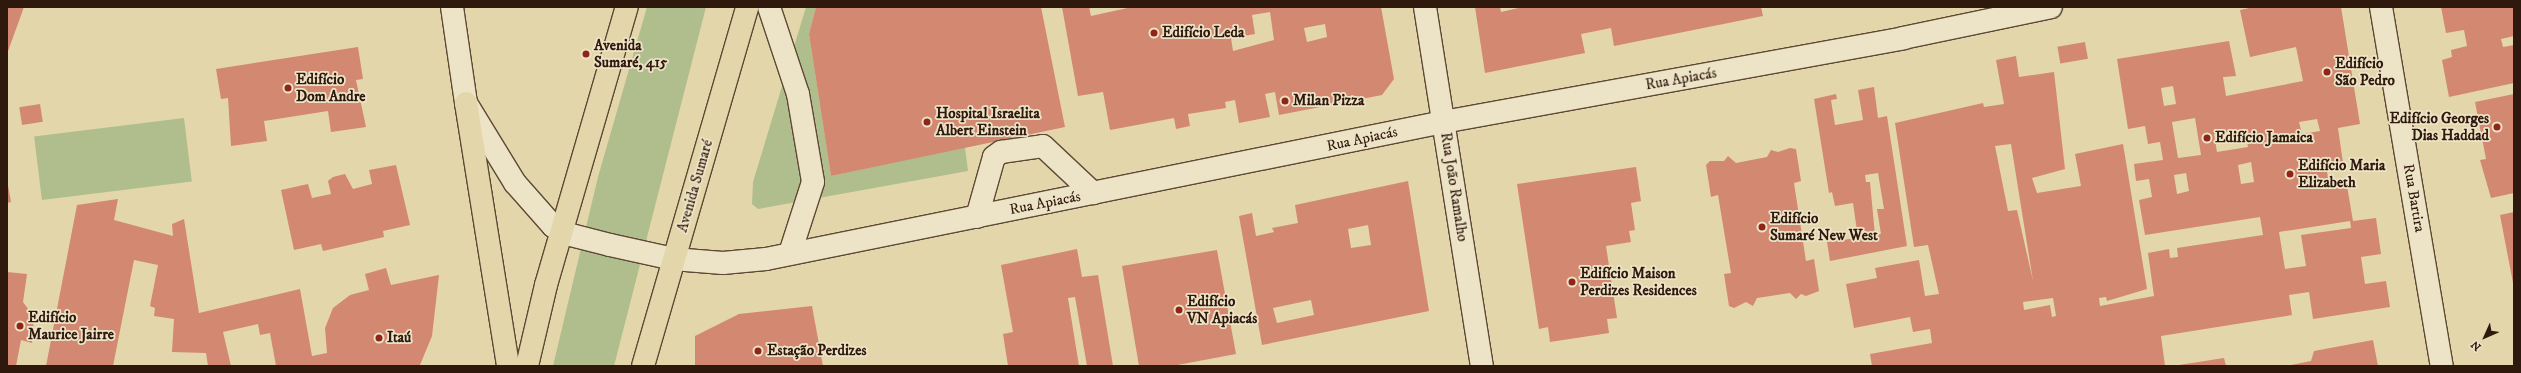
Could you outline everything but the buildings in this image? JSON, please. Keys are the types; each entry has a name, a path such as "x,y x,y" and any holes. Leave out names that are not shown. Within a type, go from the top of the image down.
{"main road":[{"path":"527,366 562,232 627,7"},
{"name":"Avenida Sumaré","path":"643,366 747,7"},
{"path":"466,103 508,366"}],"street":[{"path":"452,7 466,103 515,183 549,223 562,232"},
{"path":"769,7 798,94 813,182 790,253"},
{"name":"Rua João Ramalho","path":"1426,7 1482,366"},
{"name":"Rua Apiacás","path":"562,232 674,258 723,263 790,253 977,217 1443,122 1903,38 2051,7"},
{"name":"Rua Bartira","path":"2381,7 2442,366"},
{"path":"977,217 994,157 1000,152 1043,146 1093,193"}],"green space":[{"path":"647,7 706,7 614,366 553,366 598,177"},
{"path":"806,7 816,7 809,34 831,176 965,147 968,171 758,209 752,204 753,182"},
{"path":"184,118 192,182 42,200 34,136"}],"place":[{"name":"Edifício Leda","path":"1154,33"},
{"name":"Avenida Sumaré, 415","path":"586,54"},
{"name":"Edifício São Pedro","path":"2327,72"},
{"name":"Edifício Dom Andre","path":"288,88"},
{"name":"Milan Pizza","path":"1285,101"},
{"name":"Hospital Israelita Albert Einstein","path":"927,122"},
{"name":"Edifício Georges Dias Haddad","path":"2497,127"},
{"name":"Edifício Jamaica","path":"2207,138"},
{"name":"Edifício Maria Elizabeth","path":"2290,174"},
{"name":"Edifício Sumaré New West","path":"1762,227"},
{"name":"Edifício Maison Perdizes Residences","path":"1572,282"},
{"name":"Edifício VN Apiacás","path":"1179,310"},
{"name":"Edifício Maurice Jairre","path":"20,326"},
{"name":"Itaú","path":"379,338"},
{"name":"Estação Perdizes","path":"758,351"}]}
